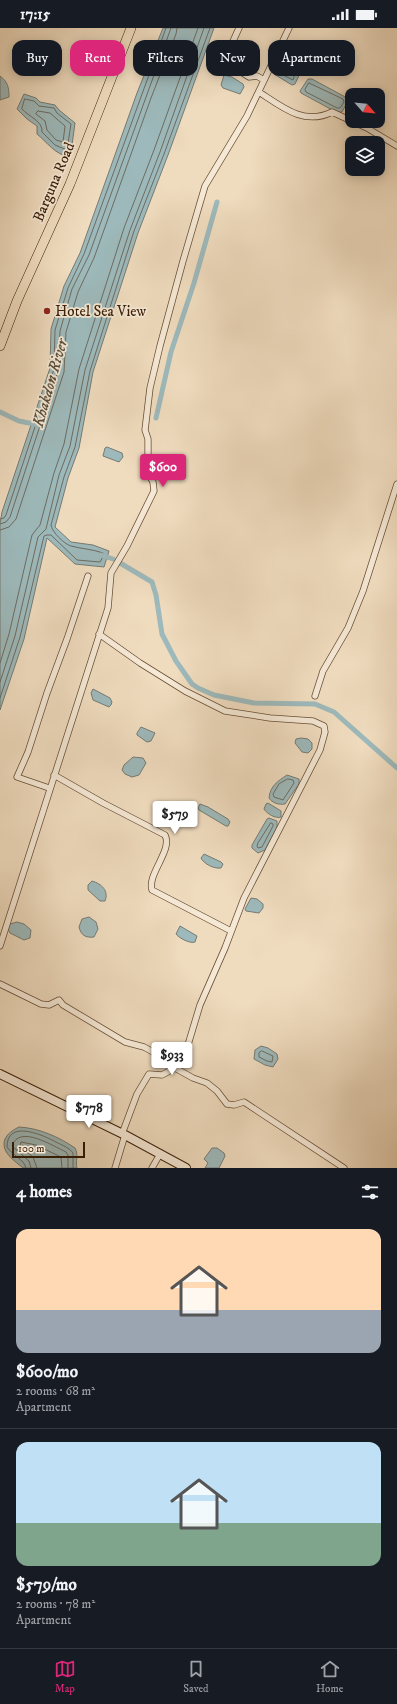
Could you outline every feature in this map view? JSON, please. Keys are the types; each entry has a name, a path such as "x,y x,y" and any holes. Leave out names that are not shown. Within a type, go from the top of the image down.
{"main road":[{"name":"Barguna Road","path":"0,346 17,301 70,184 131,28"}],"street":[{"path":"239,28 224,62 249,76 258,76 264,80"},
{"path":"0,946 49,788 108,608 111,573 127,546 154,491 153,482 148,473 148,439 145,430 148,402 160,346 205,186 247,116 289,28"},
{"path":"259,92 288,111 306,118 326,115 332,112 366,128 397,146"},
{"path":"316,696 323,671 348,628 363,591 374,552 397,484"},
{"path":"49,788 17,777 28,752 88,576"},
{"path":"99,634 140,663 224,711 270,718 313,721 324,726 325,729 320,750 244,898 200,1005 184,1058 175,1068 162,1075 148,1074 137,1094 123,1135 115,1168"},
{"path":"54,775 103,803 165,835 167,843 152,882 152,890 231,931"},
{"path":"0,984 41,1004 49,1005 59,1000 63,1005 125,1042 144,1047 173,1063 175,1068 193,1078 207,1083 217,1091 228,1104 234,1105 244,1102 344,1168"},
{"path":"0,1074 186,1168"},
{"path":"152,1168 160,1154"}],"water":[{"path":"163,28 214,28 210,40 206,40 206,50 198,72 198,40 158,40"},
{"path":"0,76 8,85 9,97 0,100"},
{"name":"Khakdon River","path":"144,76 197,76 138,233 93,372 79,448 68,478 55,527 71,542 93,545 109,551 104,567 75,564 47,538 24,639 0,710 0,524 2,512 50,368 51,329 64,286 80,253"},
{"path":"224,76 228,76 243,84 244,87 240,94 223,88 221,85"},
{"path":"277,76 299,76 295,84 292,85"},
{"path":"308,79 312,79 345,97 345,106 342,112 336,112 301,93 300,91"},
{"path":"24,94 36,98 40,102 55,105 75,123 69,156 60,154 52,148 37,134 37,126 17,109"},
{"path":"107,447 122,453 123,457 119,462 103,456 105,448"},
{"path":"93,689 110,698 112,702 109,707 93,700 91,693"},
{"path":"141,727 155,733 151,741 147,742 137,735"},
{"path":"296,739 308,739 312,743 312,749 308,753 302,752 295,743"},
{"path":"133,757 143,758 146,763 139,775 132,777 125,774 122,770 124,765"},
{"path":"287,775 299,779 299,784 285,804 278,804 269,798 271,790"},
{"path":"268,803 281,811 281,817 274,817 265,811 264,809"},
{"path":"200,804 228,819 230,822 228,826 199,810 198,808"},
{"path":"269,818 277,821 277,828 265,850 258,853 252,848 252,845"},
{"path":"204,854 221,862 223,864 221,868 212,867 204,862 201,858"},
{"path":"92,881 104,888 106,894 105,901 100,901 88,890 88,885"},
{"path":"251,898 257,899 263,904 263,908 259,913 246,911 245,909"},
{"path":"89,917 96,922 98,929 94,937 84,935 79,927 82,919"},
{"path":"17,922 24,924 31,930 30,938 24,940 10,933 8,929 10,924"},
{"path":"180,926 197,936 195,942 182,939 177,936 176,934"},
{"path":"261,1046 268,1048 277,1054 278,1059 273,1067 265,1065 254,1059 255,1050"},
{"path":"19,1127 34,1129 48,1134 75,1148 77,1153 77,1168 23,1168 9,1156 6,1152 4,1144 8,1135"},
{"path":"212,1148 217,1148 224,1153 225,1156 219,1168 205,1168 208,1163 204,1159"}],"waterway":[{"path":"156,418 171,352 194,283 217,202"},
{"name":"Khakdon River","path":"0,412 19,421 39,425"},
{"path":"101,555 113,559"},
{"path":"120,563 152,582 156,595 162,634 176,661 192,684 214,695 254,703 315,704 334,712 397,768"}],"place":[{"name":"Hotel Sea View","path":"47,311"}]}
